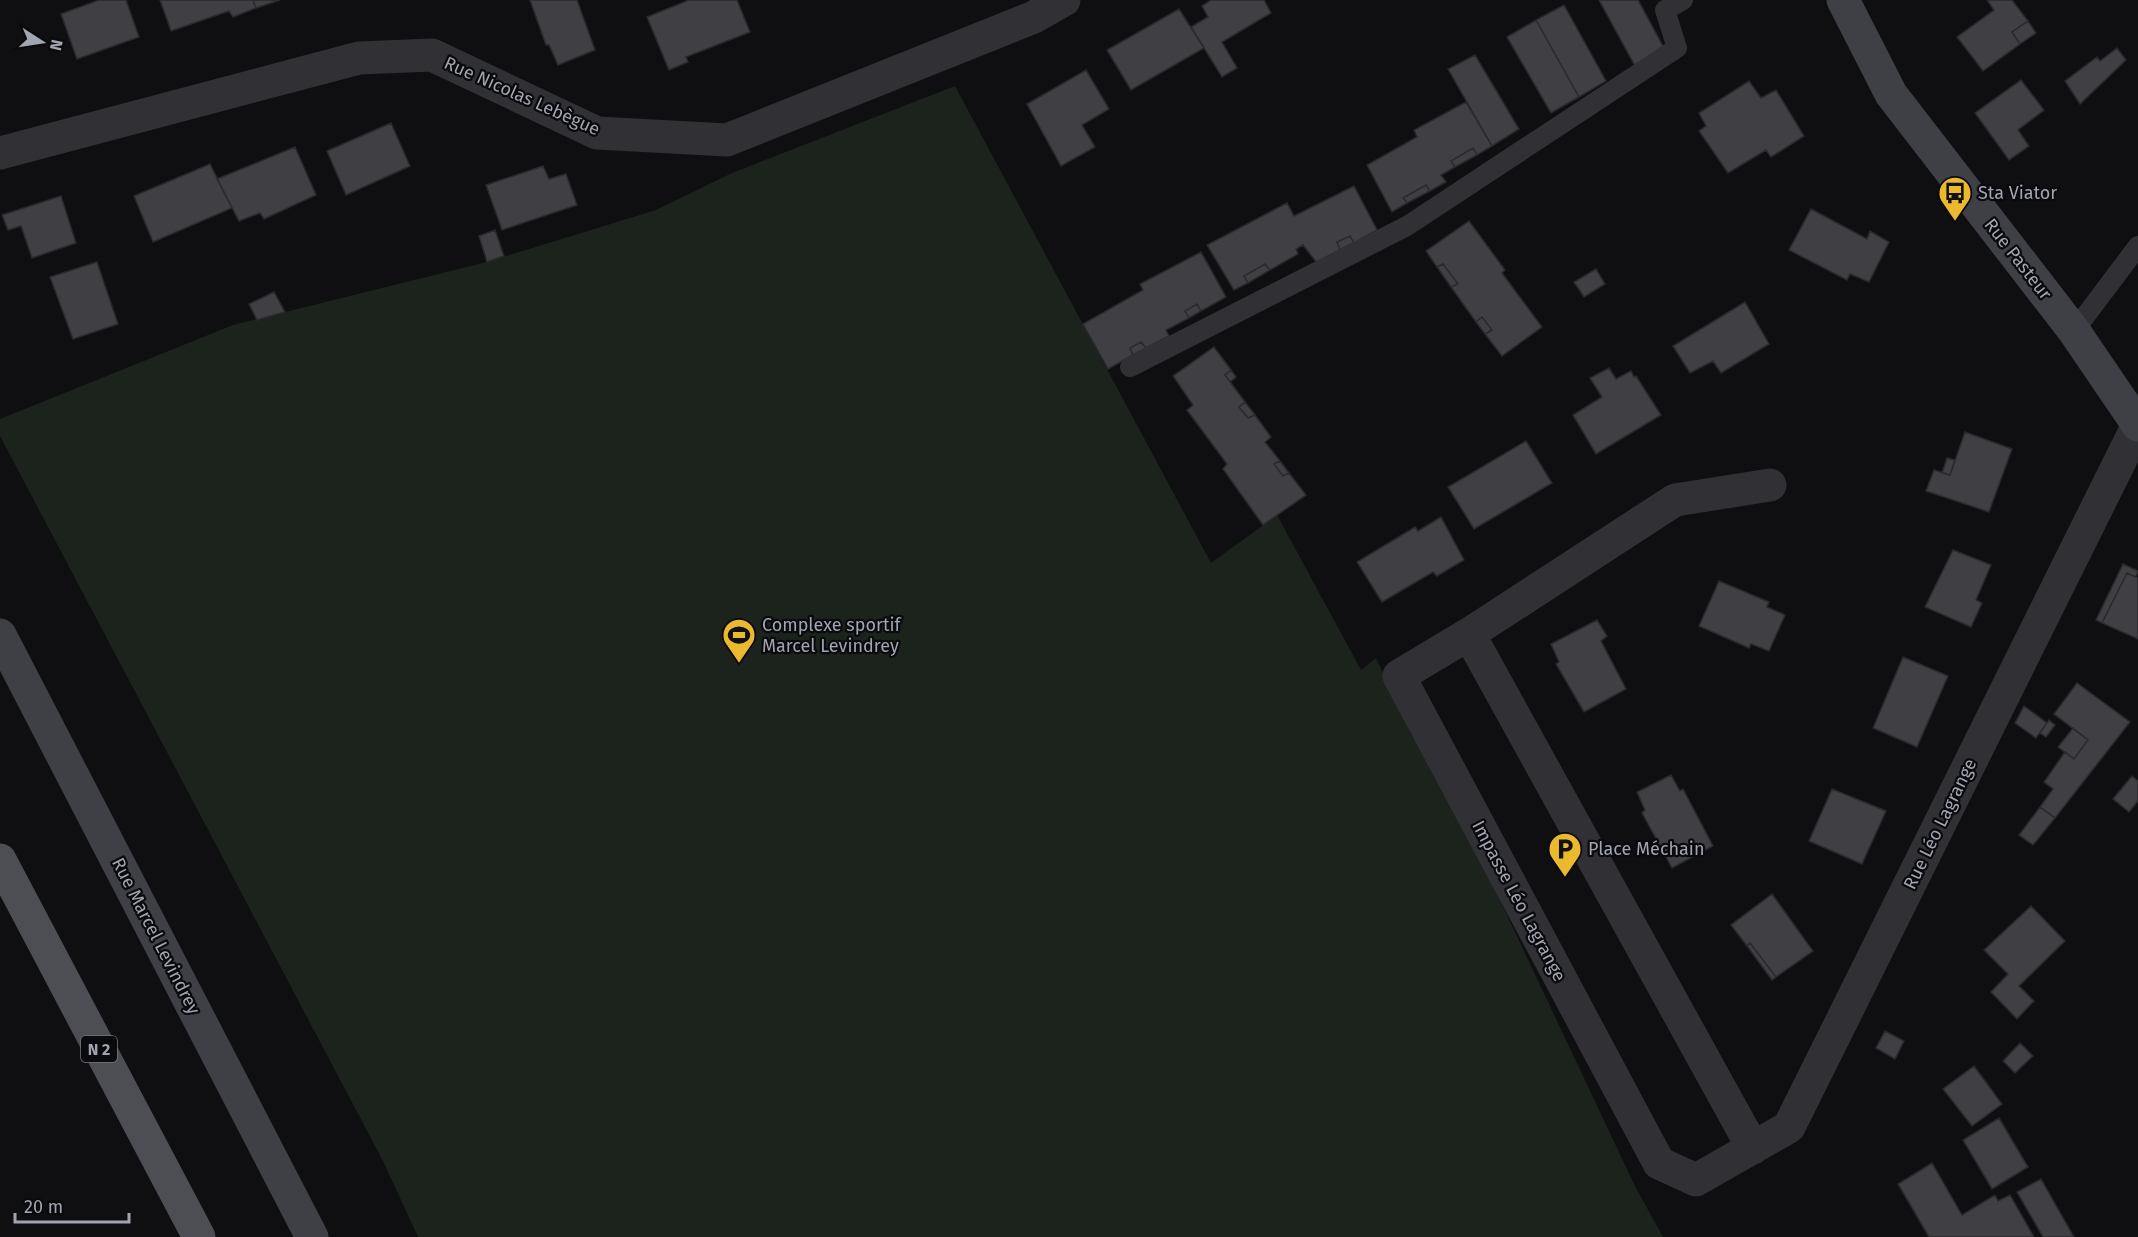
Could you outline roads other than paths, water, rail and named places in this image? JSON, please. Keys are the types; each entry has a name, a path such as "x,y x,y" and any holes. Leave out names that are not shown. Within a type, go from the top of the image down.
{"main road":[{"name":"N 2","path":"0,860 199,1237"}],"street":[{"name":"Rue Nicolas Lebègue","path":"0,153 359,58 432,55 597,134 727,140 1034,17 1064,0"},
{"name":"Rue Pasteur","path":"1843,0 1891,94 2074,331 2138,425"},
{"name":"Rue Léo Lagrange","path":"1696,1180 1790,1127 2138,425"},
{"name":"Impasse Léo Lagrange","path":"1696,1180 1659,1163 1398,676 1469,634 1675,500 1770,485"},
{"path":"1469,634 1753,1148"},
{"name":"Rue Marcel Levindrey","path":"0,635 312,1237"}],"lane":[{"path":"1130,367 1407,226 1647,68 1677,48 1665,10 1683,0"},
{"path":"2074,331 2138,246"}],"place":[{"name":"Sta Viator","path":"1955,222"},
{"name":"Complexe sportif Marcel Levindrey","path":"739,664"},
{"name":"Place Méchain","path":"1565,878"}]}
